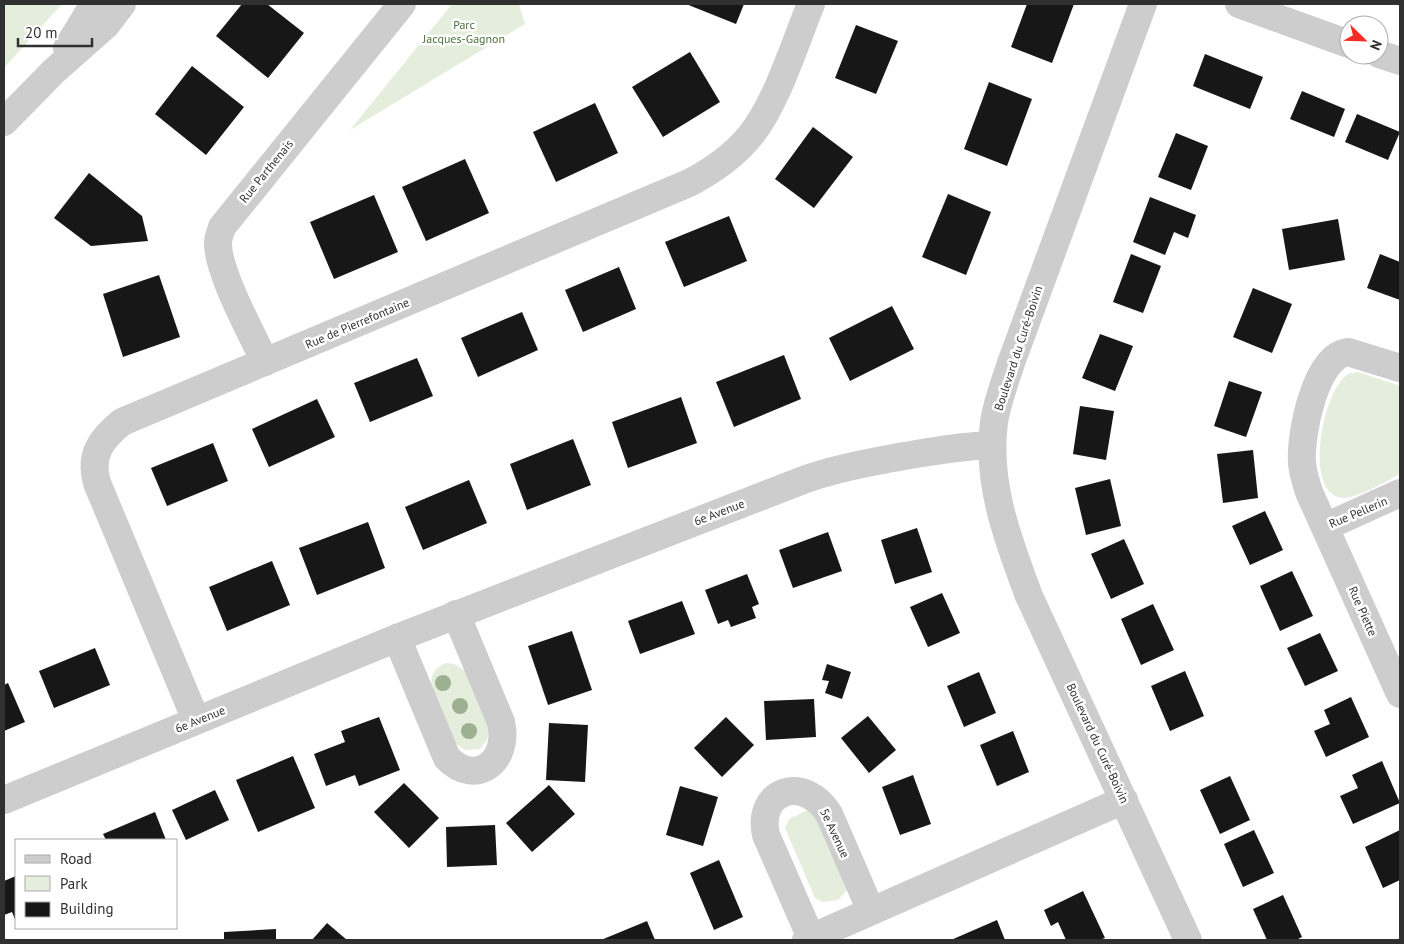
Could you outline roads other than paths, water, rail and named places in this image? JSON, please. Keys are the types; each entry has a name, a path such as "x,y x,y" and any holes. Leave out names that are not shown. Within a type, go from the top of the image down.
{"street":[{"path":"54,71 94,4"},
{"path":"4,122 54,71 106,25 122,4"},
{"name":"Rue Parthenais","path":"266,362 220,260 218,241 222,227 402,4"},
{"name":"Rue de Pierrefontaine","path":"196,720 97,483 94,464 100,445 105,437 122,422 689,183 706,174 737,150 759,123 778,85 810,4"},
{"name":"Boulevard du Curé-Boivin","path":"1143,4 1022,330 994,420 992,445 994,487 1014,556 1029,596 1188,940"},
{"path":"1239,4 1339,40"},
{"name":"Rue Pellerin","path":"1400,368 1355,353 1343,353 1333,360 1319,380 1310,408 1302,447 1302,462 1309,492 1325,527 1400,493"},
{"name":"6e Avenue","path":"4,800 456,614 806,479 833,470 952,448 992,445"},
{"name":"Rue Piette","path":"1325,527 1400,694"},
{"path":"397,638 447,758 456,766 469,771 486,767 497,758 503,742 501,722 456,614"},
{"name":"5e Avenue","path":"871,911 824,806 818,799 792,790 776,797 770,803 766,814 764,825 766,835 809,939 1124,800"}],"park label":[{"name":"Parc Jacques-Gagnon","path":"464,31"}]}
